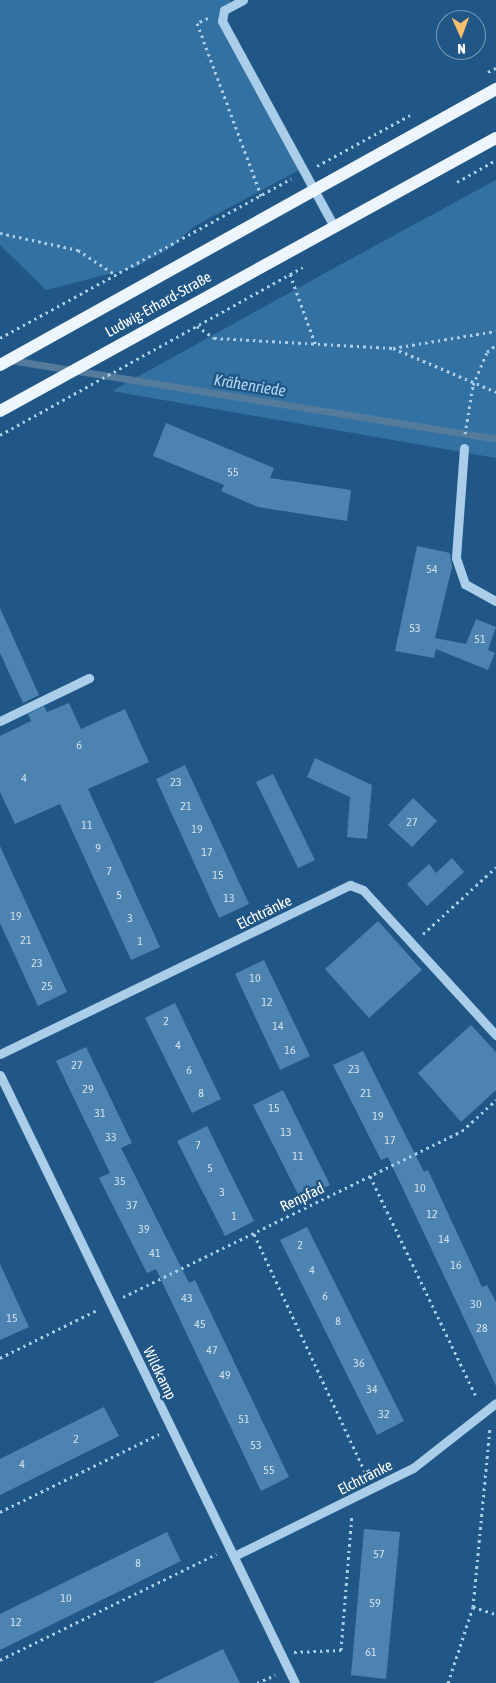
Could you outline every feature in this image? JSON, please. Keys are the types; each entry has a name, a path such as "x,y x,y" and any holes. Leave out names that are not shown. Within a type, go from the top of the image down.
{"main road":[{"name":"Ludwig-Erhard-Straße","path":"0,365 496,90"},
{"name":"Ludwig-Erhard-Straße","path":"0,411 333,225 496,138"}],"street":[{"path":"243,0 224,10 222,21 333,225"},
{"path":"464,448 456,558 466,584 496,601"},
{"path":"0,720 89,678"},
{"name":"Elchtränke","path":"0,1054 350,885 363,890 496,1035"},
{"name":"Wildkamp","path":"0,1075 295,1683"},
{"name":"Elchtränke","path":"232,1552 373,1489 413,1468 496,1403"}],"path":[{"path":"224,10 197,23 261,196 271,214"},
{"path":"478,77 496,68"},
{"path":"0,338 417,111"},
{"path":"453,184 496,160"},
{"path":"0,234 78,250 116,275"},
{"path":"0,435 309,263"},
{"path":"290,274 316,346"},
{"path":"197,326 214,338 316,346 393,348 496,331"},
{"path":"466,414 473,385 487,352 496,345"},
{"path":"393,348 473,385 496,392"},
{"path":"413,943 496,867"},
{"name":"Renpfad","path":"0,1358 462,1131 496,1100"},
{"path":"370,1176 490,1424 473,1607 448,1683"},
{"path":"254,1234 373,1489"},
{"path":"0,1512 172,1428"},
{"path":"282,1656 303,1648 341,1650 353,1498"},
{"path":"0,1660 232,1552"},
{"path":"473,1607 496,1614"}],"shaded area":[{"path":"0,0 231,0 222,21 301,169 193,227 172,247 136,267 46,290 0,245"},
{"path":"496,180 496,458 112,391 347,261"}],"building":[{"path":"166,423 274,468 270,478 351,490 347,521 258,507 221,491 224,485 153,456"},
{"path":"417,546 450,553 452,567 435,638 466,644 476,619 496,627 488,650 495,653 488,670 436,649 434,658 395,651"},
{"path":"0,608 39,695 23,703 0,653"},
{"path":"69,703 81,729 125,709 149,762 88,789 160,947 131,960 60,804 15,824 0,792 0,736 31,721 28,714 44,706 47,712"},
{"path":"315,758 372,785 367,839 347,837 350,797 307,777"},
{"path":"185,765 249,904 219,918 156,779"},
{"path":"273,774 315,860 298,868 256,782"},
{"path":"413,798 437,821 412,847 388,825"},
{"path":"0,846 67,992 38,1006 0,923"},
{"path":"452,858 464,872 427,906 407,884 429,864 436,873"},
{"path":"378,921 422,970 369,1018 325,969"},
{"path":"264,960 310,1056 280,1070 235,974"},
{"path":"175,1003 221,1099 192,1113 145,1018"},
{"path":"471,1025 496,1052 496,1090 461,1122 418,1073"},
{"path":"86,1047 132,1143 121,1148 189,1283 195,1280 289,1477 261,1491 156,1269 147,1273 99,1178 110,1173 56,1061"},
{"path":"363,1051 424,1172 428,1170 482,1287 487,1285 496,1302 496,1386 388,1157 381,1160 333,1065"},
{"path":"283,1090 330,1185 301,1200 253,1105"},
{"path":"207,1126 254,1221 225,1236 177,1141"},
{"path":"307,1227 404,1421 377,1435 280,1240"},
{"path":"0,1264 29,1327 0,1340"},
{"path":"104,1407 119,1436 0,1495 0,1459"},
{"path":"364,1529 400,1532 386,1679 351,1675"},
{"path":"167,1532 181,1561 0,1650 0,1614"},
{"path":"223,1649 240,1683 153,1683"}],"waterway":[{"name":"Krähenriede","path":"10,360 496,439"}]}
